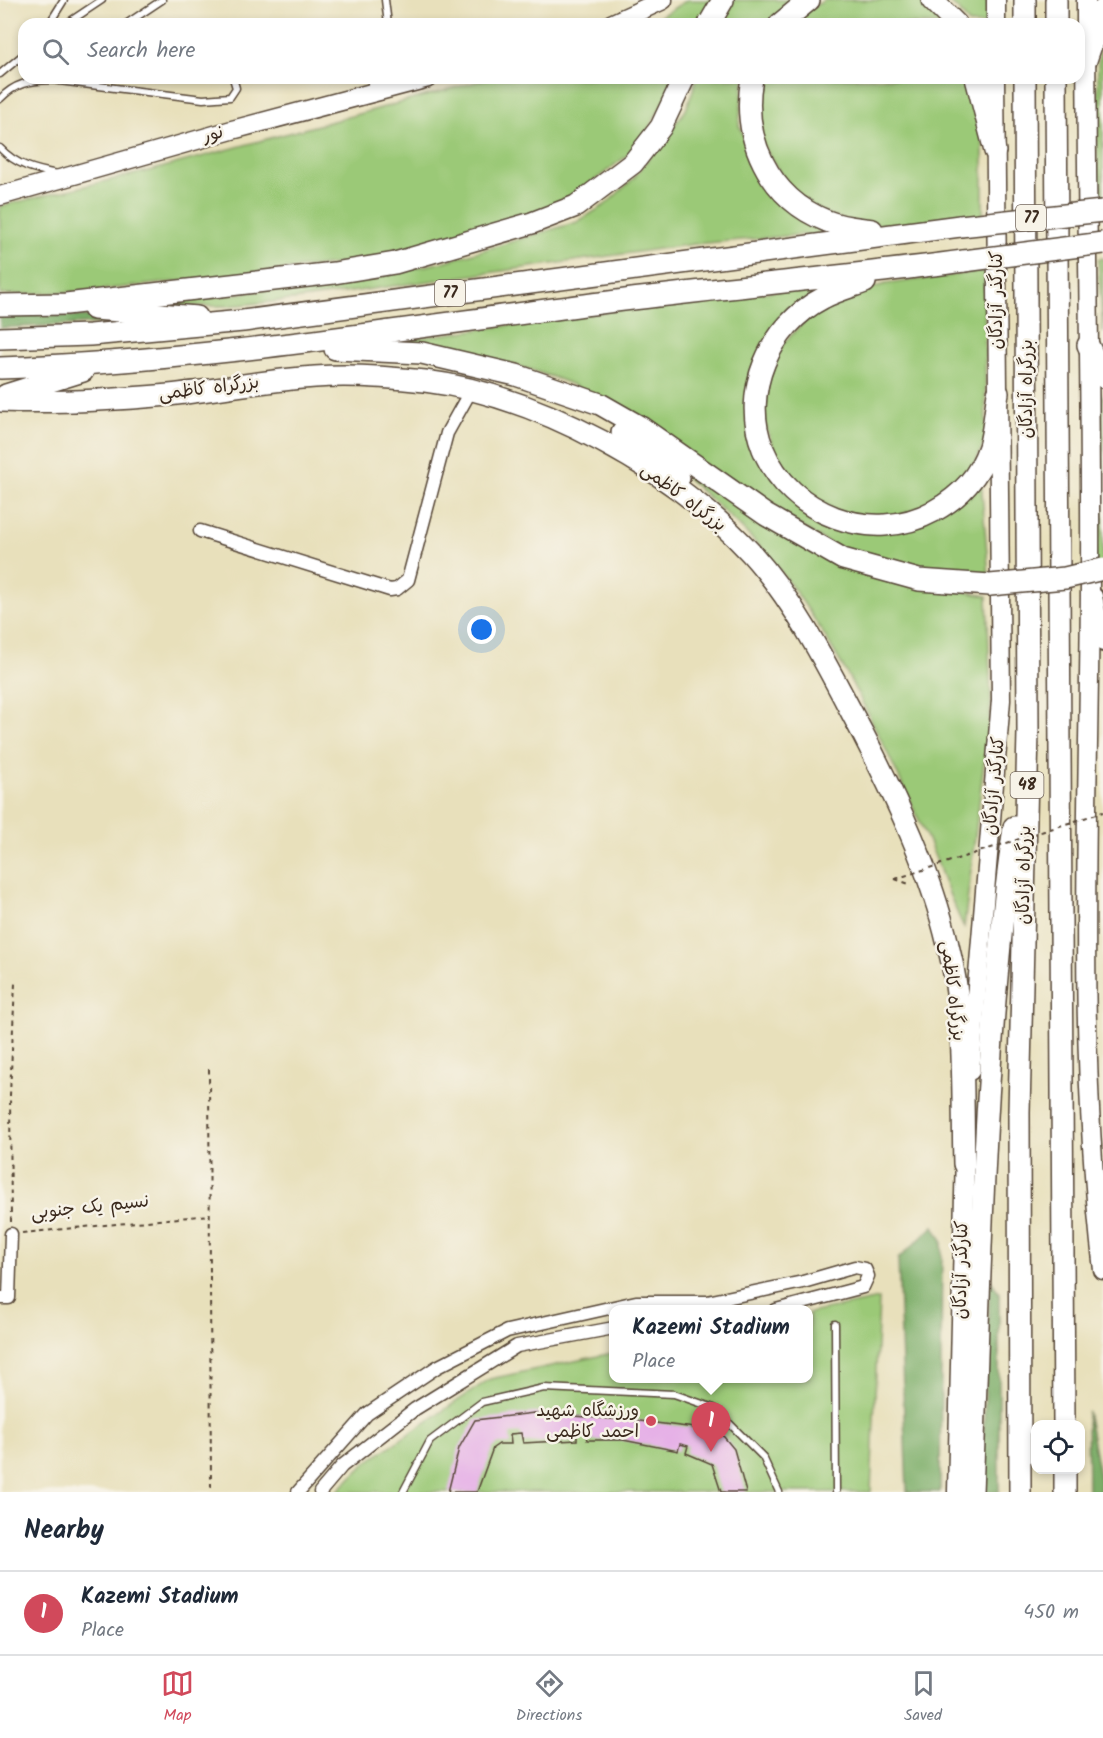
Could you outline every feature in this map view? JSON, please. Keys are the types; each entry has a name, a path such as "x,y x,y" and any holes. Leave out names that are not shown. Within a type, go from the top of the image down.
{"highway":[{"path":"712,18 723,0"},
{"path":"787,18 809,0"},
{"path":"932,0 950,18"},
{"path":"1025,0 1025,18"},
{"path":"1056,0 1056,18"},
{"path":"1086,60 1103,10"},
{"path":"0,305 66,304 292,279 395,263 550,217 594,194 633,163 661,127 681,84"},
{"path":"751,84 749,94 753,142 762,163 785,193 813,214 828,221 899,233"},
{"path":"978,84 995,151"},
{"name":"بزرگراه آزادگان","path":"1020,1492 1019,1112 1028,732 1025,84"},
{"name":"بزرگراه آزادگان","path":"1056,84 1064,1420"},
{"name":"77","path":"0,338 112,334 243,321 899,233 1103,211"},
{"name":"بزرگراه کاظمی","path":"0,368 100,365 235,350 1103,243"},
{"path":"900,269 823,298 792,320 773,344 760,374 756,414 763,449 774,469 805,503 843,521 883,525 926,516 944,506 973,479 990,446 998,393"},
{"path":"66,304 106,311 243,321"},
{"path":"1088,345 1103,377"},
{"path":"235,350 338,349 422,352 505,372 550,387 600,404 625,418 766,515 816,546 843,559 919,580 990,585 1096,574"},
{"path":"0,399 100,365"},
{"name":"بزرگراه کاظمی","path":"0,399 38,402 160,396 342,376 420,381 471,390 571,425 626,455 707,512 751,553 796,613 889,784 932,891 949,946 957,1001 964,1164"},
{"path":"550,387 634,440 680,478 707,512"},
{"path":"972,1492 987,1115 1007,880 1028,732"},
{"path":"1065,1474 1065,1492"}],"main road":[{"path":"624,18 663,0"},
{"path":"996,0 996,18"},
{"path":"1086,0 1088,345 1096,574 1085,906 1087,1046 1097,1216 1103,1270"},
{"name":"نور","path":"0,196 232,130 407,84"},
{"name":"کنارگذر آزادگان","path":"957,1492 964,1164 1001,700 996,84"}],"street":[{"path":"200,531 390,590 397,589 408,580 447,433 471,390"},
{"path":"1096,574 1103,643"},
{"name":"نسیم یک جنوبی","path":"0,1298 9,1298 11,1234"},
{"path":"623,1305 636,1302 707,1302 803,1282 855,1267 865,1269 868,1276 863,1287 795,1305"},
{"path":"298,1492 367,1414 437,1367 507,1331 609,1308"},
{"path":"320,1492 342,1466 415,1409 517,1346 609,1329"}],"lane":[{"path":"54,18 64,0"},
{"path":"75,18 102,0"},
{"path":"135,18 162,0"},
{"path":"385,0 387,18"},
{"path":"0,74 18,59"},
{"path":"0,99 11,88 20,84"},
{"path":"83,84 203,99 230,97 236,88 235,84"},
{"path":"366,96 372,84"},
{"path":"0,148 7,156 31,169 70,176"},
{"path":"835,1324 836,1492"},
{"path":"403,1492 430,1441 482,1402 544,1388 674,1394 714,1408 763,1457 778,1492"}],"path":[{"path":"895,879 1103,812"},
{"path":"11,1234 10,1095 15,983"},
{"path":"209,1069 211,1492"},
{"name":"نسیم یک جنوبی","path":"11,1234 210,1215"}],"green space":[{"path":"687,0 716,0 706,18 658,18"},
{"path":"734,0 795,0 778,18 726,18"},
{"path":"825,0 918,0 939,13 943,18 797,18"},
{"path":"946,0 988,0 990,18 965,18 959,10"},
{"path":"1103,35 1103,201 1097,201 1098,64"},
{"path":"469,84 674,84 638,147 569,200 543,210 373,260 90,291 0,295 0,206 153,170"},
{"path":"695,84 743,84 739,125 756,166 857,235 799,235 695,244 301,299 228,306 144,306 393,273 443,262 577,222 605,205 633,179 686,110"},
{"path":"971,84 983,143 983,217 897,225 869,224 842,219 818,209 796,192 777,168 762,143 758,120 758,85"},
{"path":"1103,258 1103,333 1098,259"},
{"path":"984,271 986,438 974,466 938,501 888,519 837,513 793,482 776,455 765,424 763,393 782,345 812,314 853,293 886,284"},
{"path":"842,283 771,335 761,461 869,533 981,480 989,578 938,575 838,549 571,384 522,367 474,356 424,348 373,344 612,311"},
{"path":"0,313 169,320 0,328"},
{"path":"1096,387 1103,399 1103,562 1094,565"},
{"path":"661,455 783,534 955,590 987,596 991,704 964,927 893,765 861,699 825,636 771,559 725,512"},
{"path":"934,1226 942,1241 940,1492 907,1492 898,1259"},
{"path":"990,1279 999,1293 999,1492 981,1492"},
{"name":"ورزشگاه شهید احمد کاظمی","path":"879,1299 871,1492 336,1492 367,1462 490,1379 609,1354 609,1383 813,1383 813,1312"},
{"path":"1087,1411 1100,1480 1101,1492 1088,1492"}],"building":[{"path":"534,1413 640,1421 719,1431 734,1449 746,1492 721,1492 712,1464 686,1453 688,1446 680,1444 678,1451 623,1440 587,1440 584,1428 577,1429 577,1440 523,1443 521,1433 510,1434 511,1444 499,1444 493,1448 477,1492 448,1492 459,1448 475,1420"}],"place":[{"name":"ورزشگاه شهید احمد کاظمی","path":"651,1421"},
{"name":"Kazemi Stadium","path":"711,1452"}]}
